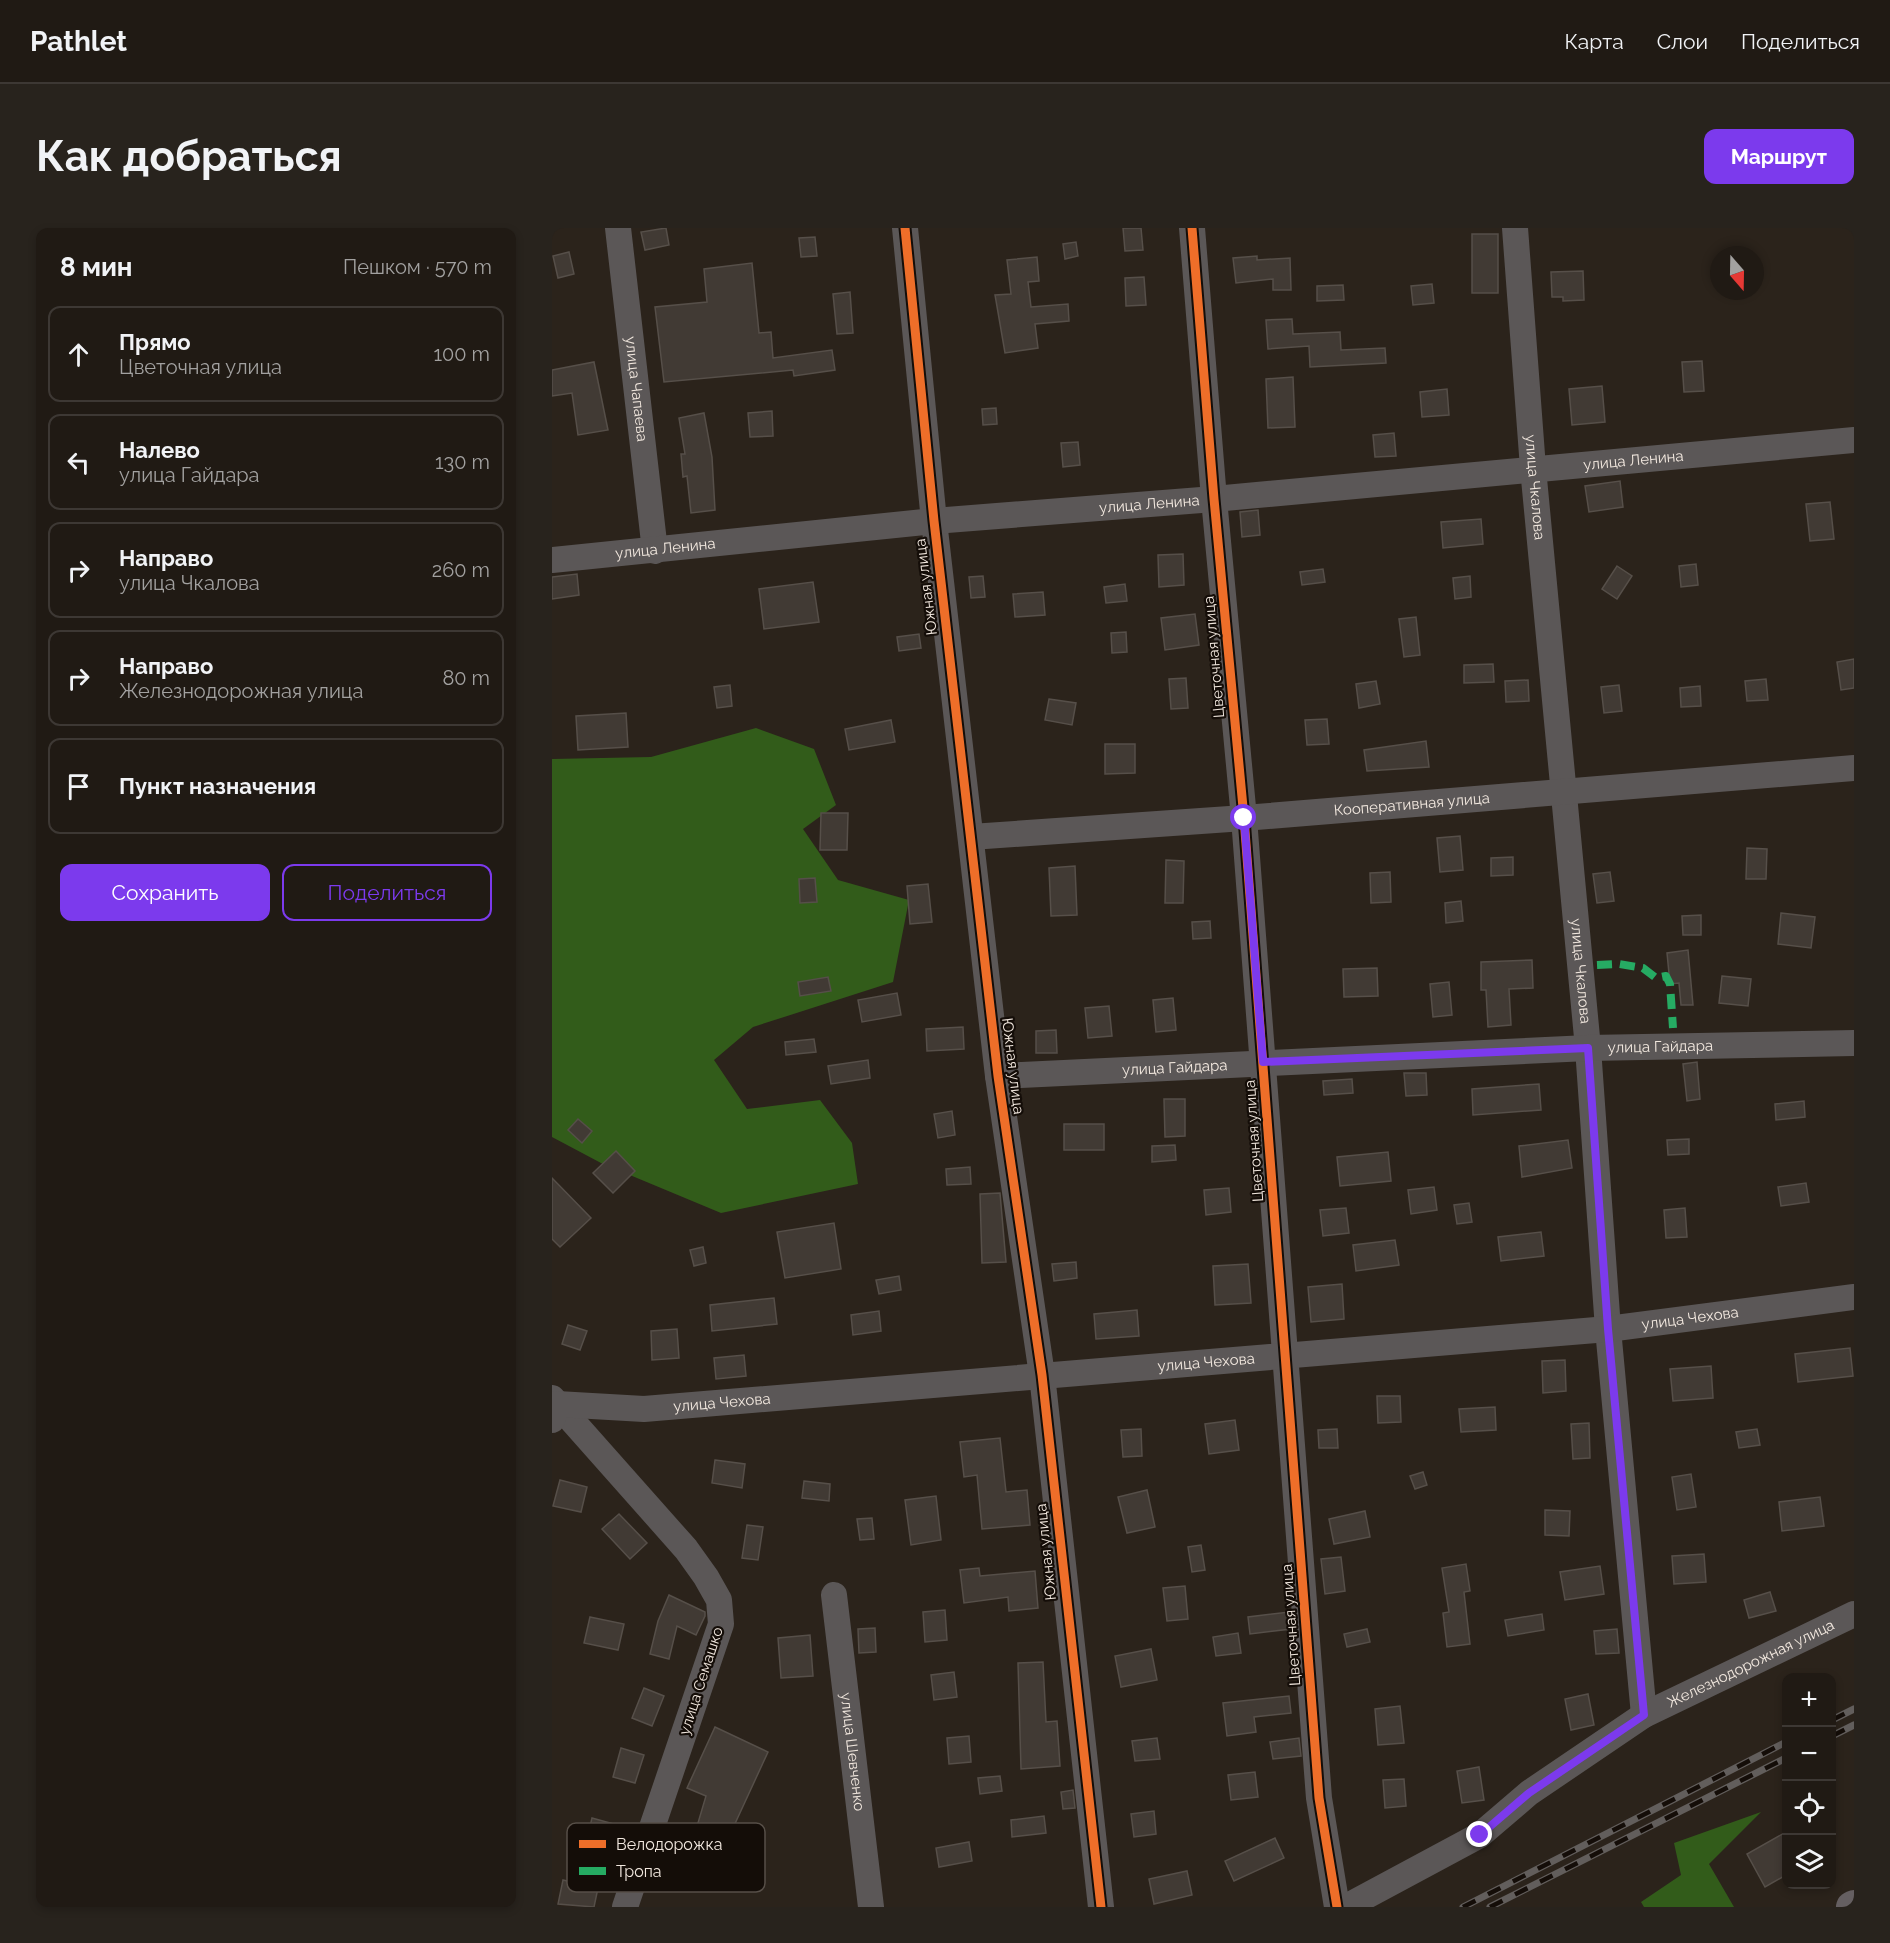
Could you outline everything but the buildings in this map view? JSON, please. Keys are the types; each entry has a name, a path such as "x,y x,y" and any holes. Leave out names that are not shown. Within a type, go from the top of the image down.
{"street":[{"name":"улица Чапаева","path":"618,228 655,551"},
{"name":"Южная улица","path":"905,228 934,521 998,1076 1042,1375 1101,1907"},
{"name":"Цветочная улица","path":"1192,228 1214,499 1244,818 1318,1798 1337,1907"},
{"name":"улица Чкалова","path":"1515,228 1533,468 1588,1048 1608,1329 1644,1715"},
{"name":"улица Ленина","path":"552,560 934,521 1214,499 1854,440"},
{"name":"Кооперативная улица","path":"971,837 1244,818 1854,768"},
{"name":"улица Гайдара","path":"998,1076 1588,1048 1854,1043"},
{"name":"улица Чехова","path":"554,1407 644,1409 1286,1357 1608,1329 1854,1296"},
{"name":"улица Семашко","path":"554,1407 686,1549 719,1600 721,1624 653,1823"},
{"name":"улица Шевченко","path":"834,1595 871,1907"},
{"name":"Железнодорожная улица","path":"1346,1907 1480,1835 1529,1793 1644,1715 1854,1614"},
{"name":"улица Семашко","path":"625,1907 630,1892"}],"green space":[{"path":"756,728 814,749 836,805 803,829 838,880 909,900 893,982 753,1027 714,1060 747,1109 820,1100 852,1143 858,1184 721,1213 601,1163 552,1137 552,759 651,757"},
{"path":"1761,1812 1709,1864 1734,1907 1644,1907 1641,1902 1681,1875 1674,1843"}],"railway":[{"path":"1836,1718 1854,1709"},
{"path":"1836,1734 1854,1725"},
{"path":"1463,1907 1782,1744"},
{"path":"1490,1907 1782,1760"}],"marked path":[{"path":"1597,965 1619,964 1643,968 1656,978 1666,976 1670,984 1673,1028"}],"cycle path":[{"path":"905,228 934,521 998,1076 1042,1375 1101,1907"},
{"path":"1192,228 1214,499 1244,818 1319,1798 1337,1907"}],"route":[{"path":"1244,818 1263,1062 1588,1048 1608,1329 1644,1715 1529,1793 1480,1835"}]}
